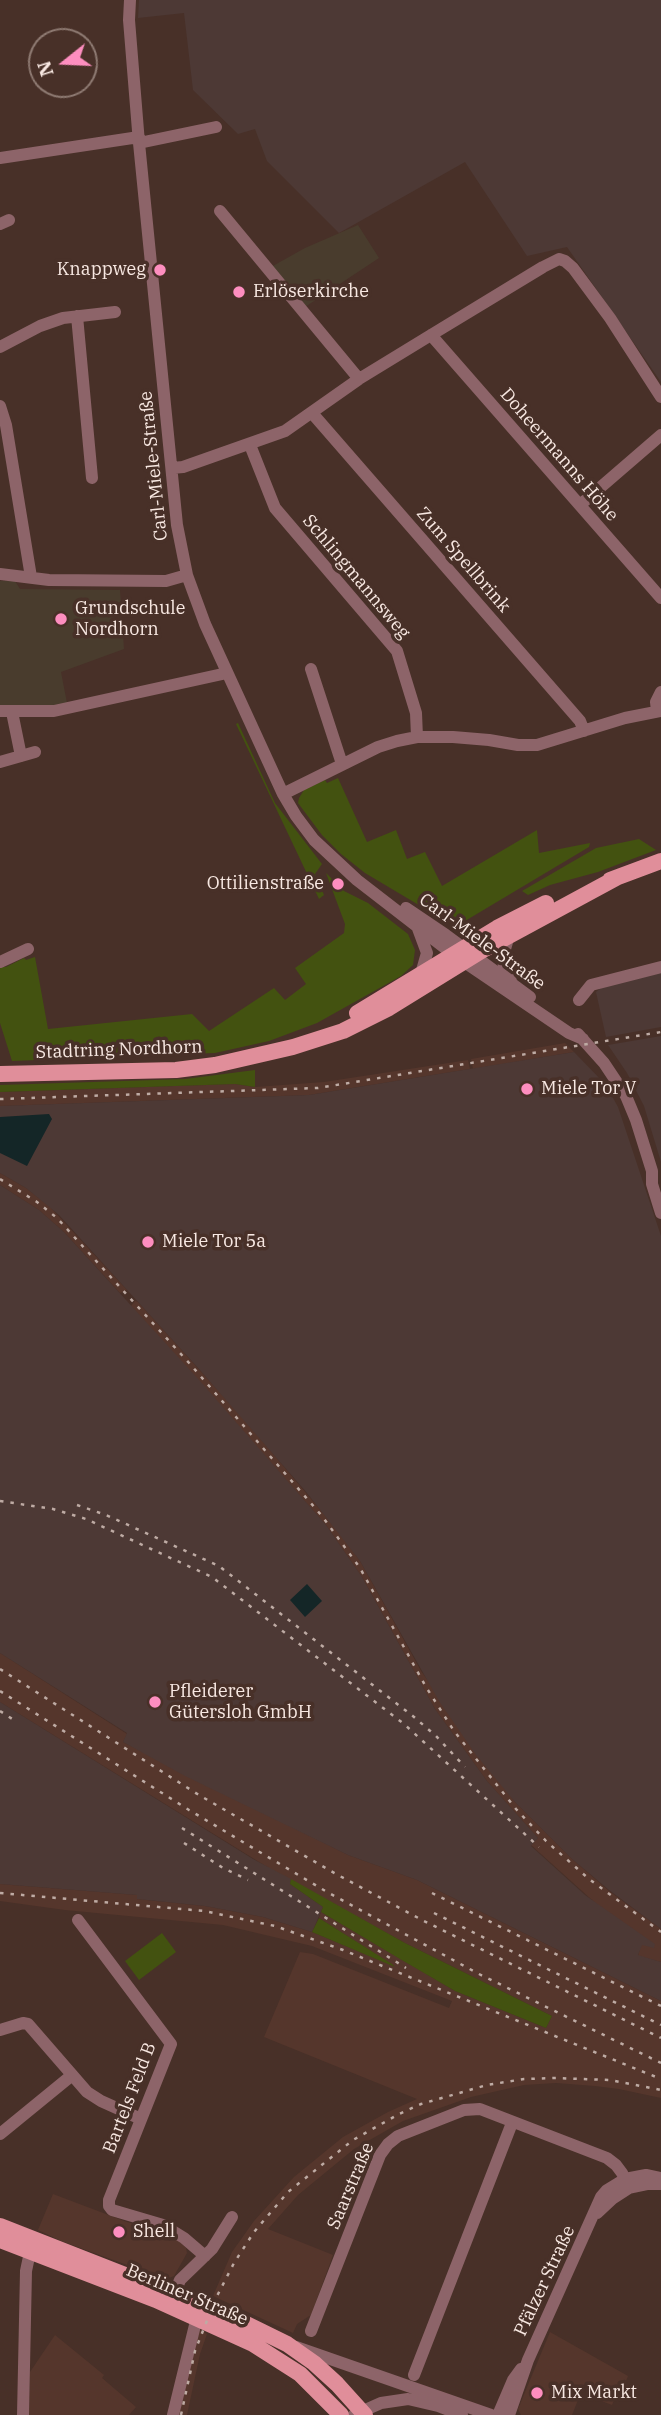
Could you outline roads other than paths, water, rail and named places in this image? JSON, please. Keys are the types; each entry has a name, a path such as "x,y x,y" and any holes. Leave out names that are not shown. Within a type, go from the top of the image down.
{"main road":[{"path":"464,955 497,928 539,906 661,861"},
{"path":"464,955 509,935 618,877"},
{"name":"Stadtring Nordhorn","path":"320,1038 421,974 464,955"},
{"name":"Stadtring Nordhorn","path":"0,1074 176,1070 215,1065 293,1047 343,1031 389,1007 464,955"},
{"name":"Berliner Straße","path":"0,2226 232,2317 287,2344 337,2384 360,2413"},
{"name":"Berliner Straße","path":"0,2240 197,2317 253,2344 280,2360 319,2391 341,2415"}],"street":[{"name":"Carl-Miele-Straße","path":"130,0 130,34 139,140 177,525 187,575 201,615 283,794 314,840 357,880 417,926 519,989 583,1039 621,1087 636,1120 652,1171 652,1184 661,1213"},
{"path":"0,158 216,127"},
{"path":"220,211 359,379"},
{"path":"172,468 183,467 285,431 359,379 553,261 565,261 573,268 610,318 661,397"},
{"path":"0,347 62,318 115,312"},
{"path":"77,316 92,478"},
{"name":"Doheermanns Höhe","path":"431,335 661,598"},
{"path":"0,406 6,425 31,577"},
{"name":"Zum Spellbrink","path":"312,413 580,721 584,731"},
{"path":"580,505 661,435"},
{"name":"Schlingmannsweg","path":"250,445 275,508 397,651 416,713 417,737"},
{"path":"0,574 49,580 166,581 187,575"},
{"path":"311,669 342,764"},
{"path":"21,756 6,711 54,711 227,673"},
{"path":"283,794 378,747 417,737 463,738 537,746 659,711 656,702 661,692"},
{"path":"0,762 35,752"},
{"name":"Carl-Miele-Straße","path":"357,880 413,912 464,955 569,1033 583,1039"},
{"path":"417,926 427,953 421,974"},
{"path":"509,935 503,964 508,978 519,989"},
{"path":"0,962 28,949"},
{"path":"579,1000 591,985 661,967"},
{"name":"Carl-Miele-Straße","path":"652,1171 661,1190"},
{"name":"Bartels Feld B","path":"78,1920 172,2044 109,2200 109,2206 112,2210 163,2225 205,2256"},
{"path":"0,2030 28,2024 87,2092 102,2102 141,2119"},
{"path":"0,2134 71,2076"},
{"name":"Saarstraße","path":"311,2331 380,2155 398,2136 471,2108 607,2158 616,2165 627,2184"},
{"path":"414,2375 512,2123"},
{"path":"627,2184 646,2175 661,2178"},
{"path":"627,2184 661,2184"},
{"name":"Pfälzer Straße","path":"509,2415 528,2360 595,2216 627,2184"},
{"path":"174,2295 188,2269 205,2256 232,2217"},
{"path":"23,2415 26,2271 30,2252"},
{"path":"173,2415 197,2317"},
{"name":"Berliner Straße","path":"287,2344 491,2415"},
{"name":"Pfälzer Straße","path":"498,2415 513,2380 528,2360"},
{"name":"Berliner Straße","path":"360,2413 381,2403 408,2399 462,2415"}],"railway":[{"path":"0,1099 318,1088 661,1032"},
{"path":"0,1179 57,1218 190,1364 322,1516 360,1568 426,1687 454,1731 516,1809 546,1841 589,1879 661,1932"},
{"path":"0,1501 53,1509 86,1519 212,1577 404,1724 539,1847"},
{"path":"77,1505 106,1515 219,1566 414,1717 465,1767"},
{"path":"0,1669 199,1795 336,1874 424,1921 661,2038"},
{"path":"0,1691 189,1810 327,1892 479,1974 661,2063"},
{"path":"0,1711 17,1722"},
{"path":"182,1828 406,1968"},
{"path":"184,1843 223,1868 248,1880"},
{"path":"0,1893 204,1911 275,1926 343,1950 661,2079"},
{"path":"432,1893 661,2006"},
{"path":"434,1913 661,2025"},
{"path":"181,2415 195,2351 216,2298 234,2263 254,2232 288,2192 353,2140 421,2104 487,2085 524,2079 556,2078 610,2080 661,2090"}],"place":[{"name":"Knappweg","path":"160,270"},
{"name":"Erlöserkirche","path":"239,292"},
{"name":"Grundschule Nordhorn","path":"61,619"},
{"name":"Ottilienstraße","path":"338,884"},
{"name":"Miele Tor V","path":"527,1089"},
{"name":"Miele Tor 5a","path":"148,1242"},
{"name":"Pfleiderer Gütersloh GmbH","path":"155,1702"},
{"name":"Shell","path":"119,2232"},
{"name":"Mix Markt","path":"537,2393"}]}
